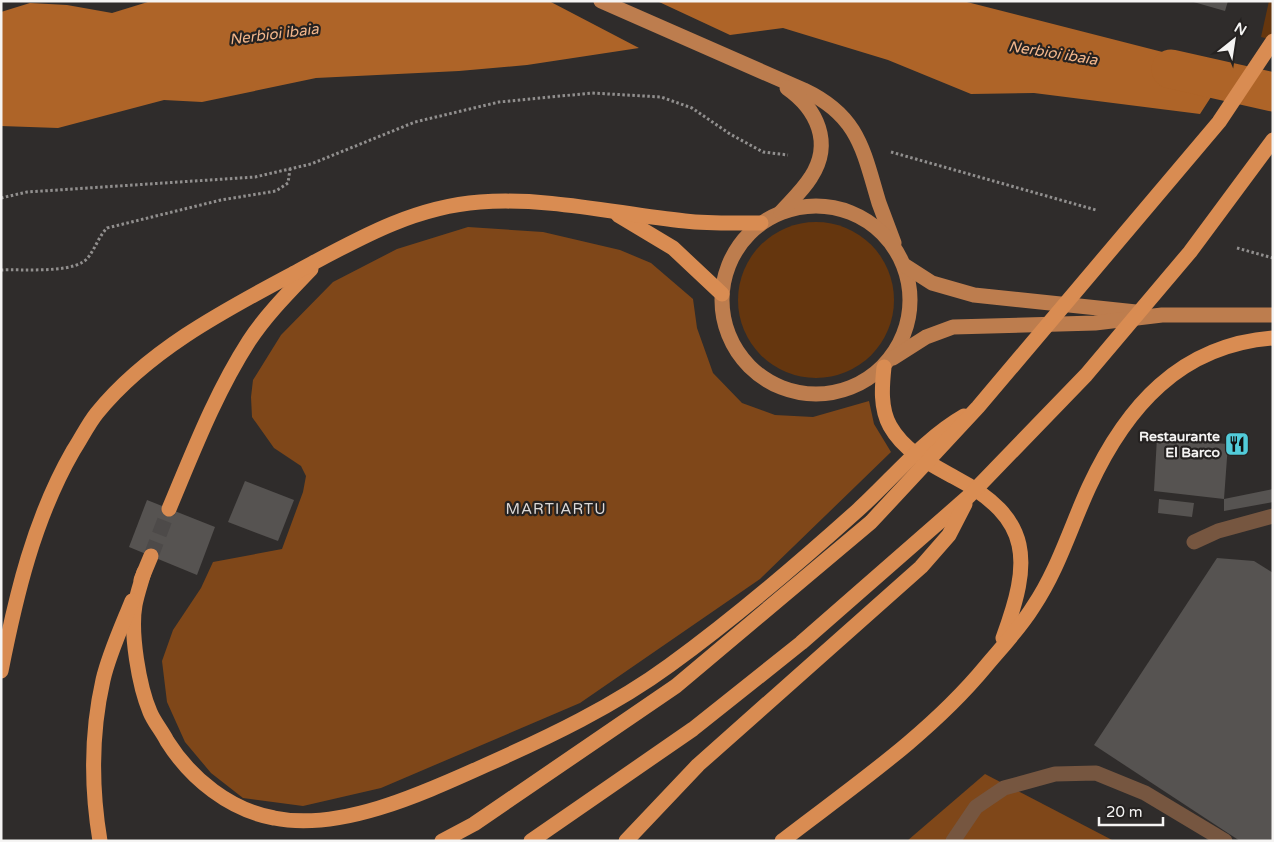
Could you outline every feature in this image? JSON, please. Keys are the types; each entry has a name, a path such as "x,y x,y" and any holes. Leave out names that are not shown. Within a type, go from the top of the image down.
{"highway":[{"path":"442,841 474,824 676,686 871,522 978,407 1219,122 1273,41"},
{"path":"531,841 693,729 801,643 969,496 1086,375 1190,252 1273,140"},
{"path":"1,671 28,559 48,501 65,466 98,413 134,377 175,343 232,308 353,240 386,225 425,213 477,202 527,200 687,221 761,223"},
{"path":"612,211 673,248 722,294"},
{"path":"169,509 214,401 231,371 250,340 273,310 318,260"},
{"path":"782,841 921,731 955,700 998,651 1034,607 1074,526 1088,488 1105,455 1124,423 1147,395 1174,373 1200,357 1232,345 1273,338"},
{"path":"886,364 884,409 890,426 900,440 928,464 986,495 1008,520 1019,542 1022,571 1017,601 998,651"},
{"path":"144,572 135,607 135,638 140,674 150,712 171,748 190,772 214,792 252,812 276,819 300,821 345,816 386,806 427,791 522,749 593,714 667,668 744,609 859,509 946,427 978,407"},
{"path":"626,841 698,765 921,567 950,535 969,496"},
{"path":"100,841 96,814 93,752 103,680 122,626 151,556"}],"main road":[{"path":"602,1 823,99 846,119 862,146 880,204 902,260 911,298 906,332 886,364"},
{"path":"770,75 809,107 821,132 822,146 819,162 811,177 781,212"},
{"path":"1162,315 974,295 932,283 902,260 880,232 868,222 848,211 826,206 803,206 781,212 761,223 745,237 733,254 725,274 722,294 723,317 730,339 742,359 758,374 778,386 800,393 822,394 845,390 866,381 886,364 926,336 953,327 1095,322 1162,315 1273,315"}],"street":[{"path":"1194,542 1218,531 1273,516"},
{"path":"953,841 976,807 1004,788 1055,774 1096,773 1145,794 1225,841"}],"path":[{"path":"1,198 27,192 255,177 310,164 415,122 499,102 592,93 661,97 692,108 730,134 762,152 788,155"},
{"path":"891,152 1096,210"},
{"path":"1,270 64,267 83,262 92,253 98,237 107,228 221,200 276,191 288,183 290,169"},
{"path":"1237,248 1273,258"}],"shaded area":[{"path":"1269,1 1273,1 1273,40 1261,37"},
{"path":"808,222 824,222 839,225 853,231 866,239 877,250 891,277 894,300 893,315 885,337 877,350 866,361 839,375 824,378 808,378 793,375 779,369 766,361 755,350 741,323 738,308 738,292 741,277 747,263 755,250 766,239 793,225"},
{"path":"468,227 543,232 620,250 651,263 693,299 697,328 713,373 742,403 775,415 813,417 869,401 874,424 891,452 760,579 580,703 381,788 303,806 243,798 211,773 185,742 167,702 162,661 173,630 201,588 213,562 282,549 303,492 306,476 301,466 274,448 252,417 251,397 253,380 281,335 333,282 397,249"},
{"path":"985,774 1114,841 907,841"}],"water":[{"path":"151,1 549,1 639,48 527,65 459,71 316,78 202,102 164,100 58,128 1,126 1,12 30,3 67,5 112,13"},
{"path":"657,1 963,1 1229,69 1200,114 1034,93 971,94 888,60 783,28 730,35"}],"building":[{"path":"1190,1 1228,1 1225,11"},
{"path":"1173,433 1213,438 1213,443 1228,444 1224,499 1154,491 1157,437 1173,438"},
{"path":"245,481 294,500 278,541 228,522"},
{"path":"1273,489 1273,502 1224,511 1224,499"},
{"path":"1159,499 1194,503 1192,517 1158,513"},
{"path":"147,500 215,527 197,575 129,547"},
{"path":"1217,558 1254,561 1273,573 1273,841 1240,841 1094,745"}],"waterway":[{"name":"Nerbioi ibaia","path":"1171,69 1273,92"}],"tunnel":[{"path":"151,556 169,509"}],"place":[{"name":"Restaurante El Barco","path":"1237,444"}],"district":[{"name":"MARTIARTU","path":"556,509"}]}
